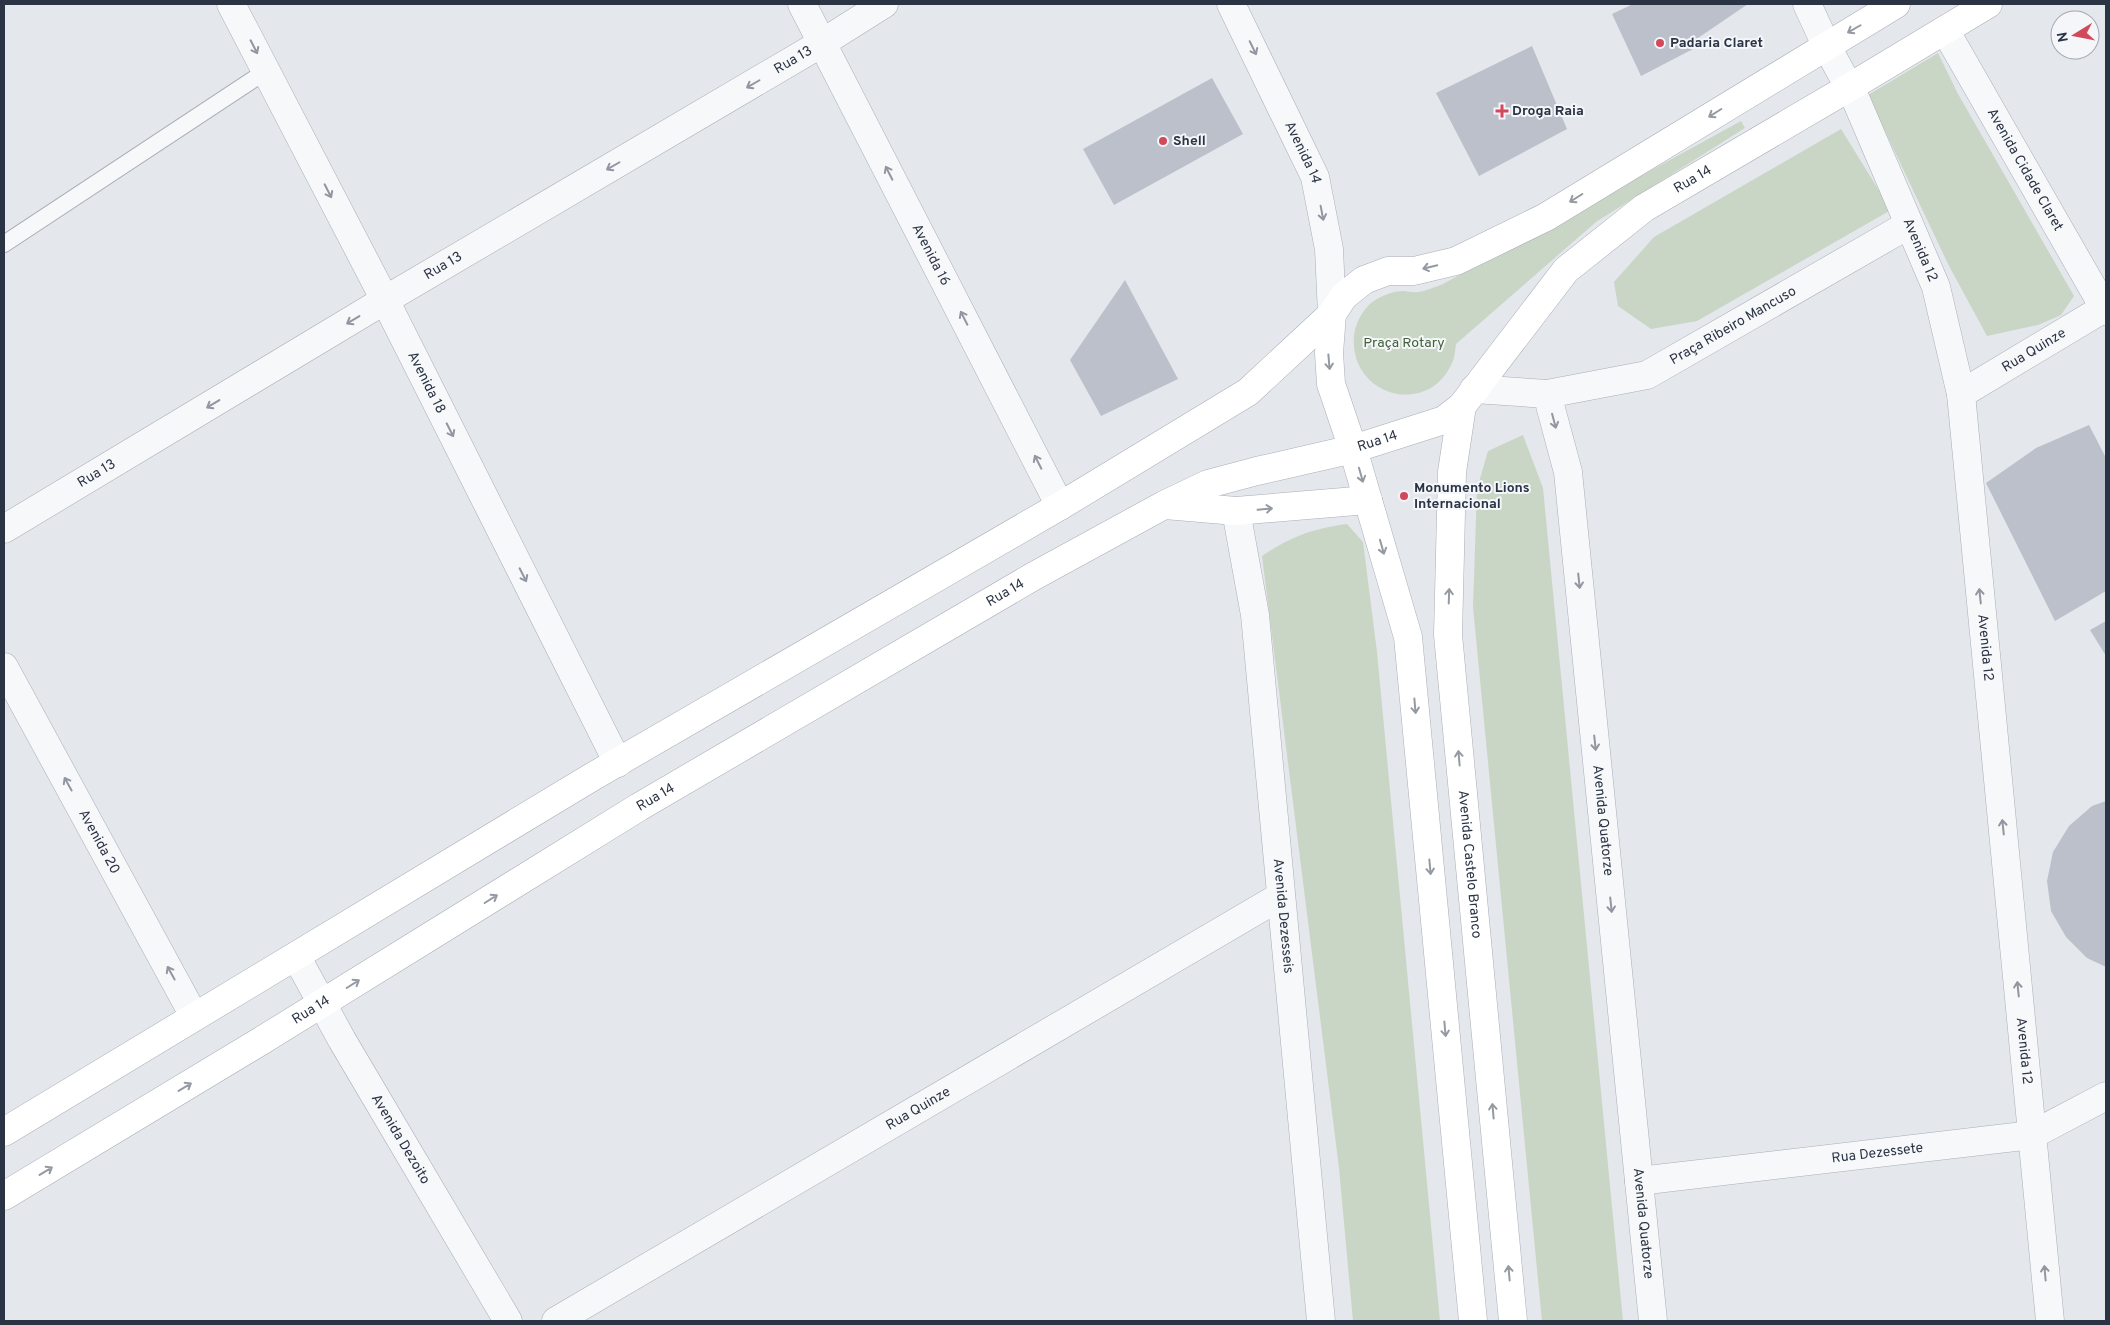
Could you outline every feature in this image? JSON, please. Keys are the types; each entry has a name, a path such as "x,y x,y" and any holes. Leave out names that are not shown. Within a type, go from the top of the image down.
{"main road":[{"path":"4,1132 194,1016 618,763 1060,506 1248,392 1332,314 1344,296 1364,280 1388,272 1414,271 1456,261 1546,217 1896,4"},
{"name":"Rua 14","path":"4,1196 323,1003 639,807 1034,576 1164,505 1208,484 1353,449 1444,420 1468,398 1566,270 1644,208 1850,88 1988,4"},
{"path":"1332,314 1329,353 1331,384 1353,449 1408,637 1473,1321"},
{"name":"Avenida Castelo Branco","path":"1468,398 1452,472 1448,635 1513,1321"},
{"path":"1164,505 1236,511 1368,500"},
{"path":"1408,637 1448,635"}],"street":[{"name":"Avenida 18","path":"231,4 385,300 618,763"},
{"name":"Avenida 16","path":"802,4 1060,506"},
{"name":"Rua 13","path":"4,529 385,300 822,43 884,4"},
{"name":"Avenida 14","path":"1232,4 1315,178 1329,249 1332,314"},
{"name":"Avenida 12","path":"1807,4 1826,45 1850,88 1936,287 1961,394 2050,1321"},
{"name":"Avenida Cidade Claret","path":"1945,30 2106,309"},
{"name":"Praça Ribeiro Mancuso","path":"1546,394 1647,375 1908,224"},
{"name":"Rua Quinze","path":"1961,394 2106,309"},
{"path":"1468,398 1546,394"},
{"name":"Avenida Quatorze","path":"1546,394 1568,472 1653,1321"},
{"name":"Avenida Dezesseis","path":"1236,511 1254,615 1321,1321"},
{"name":"Avenida 20","path":"4,667 194,1016"},
{"name":"Rua Quinze","path":"556,1321 1281,896"},
{"name":"Avenida Dezoito","path":"296,956 342,1040 508,1321"},
{"name":"Rua Dezessete","path":"1639,1181 2032,1135 2106,1096"}],"lane":[{"path":"4,244 266,71"}],"green space":[{"path":"1938,53 1958,94 2074,296 2061,315 2038,325 1987,336 1949,266 1868,95"},
{"name":"Praça Rotary","path":"1741,121 1745,128 1596,222 1456,344 1452,363 1441,380 1426,390 1409,394 1392,393 1376,385 1364,373 1356,357 1354,336 1357,322 1368,306 1374,301 1394,292 1418,292 1443,284"},
{"path":"1841,129 1891,210 1697,321 1651,329 1618,306 1614,282 1654,237"},
{"path":"1523,435 1543,488 1623,1321 1542,1321 1473,607 1477,489 1488,451"},
{"path":"1347,524 1363,542 1377,652 1440,1321 1353,1321 1339,1168 1262,556 1283,543 1303,534"}],"building":[{"name":"Padaria Claret","path":"1633,4 1748,4 1698,38 1693,49 1641,76 1612,14"},
{"name":"Droga Raia","path":"1532,46 1567,129 1479,176 1436,93"},
{"name":"Shell","path":"1212,78 1243,134 1114,205 1083,149"},
{"path":"1125,280 1178,379 1101,416 1070,360"},
{"path":"2089,425 2106,458 2106,591 2055,621 1986,483 2036,448"},
{"path":"2106,621 2106,656 2090,630"},
{"path":"2106,801 2106,967 2087,958 2066,937 2051,911 2047,881 2053,852 2069,826 2092,806"}],"place":[{"name":"Padaria Claret","path":"1660,43"},
{"name":"Droga Raia","path":"1502,111"},
{"name":"Shell","path":"1163,141"},
{"name":"Monumento Lions Internacional","path":"1404,496"}]}
